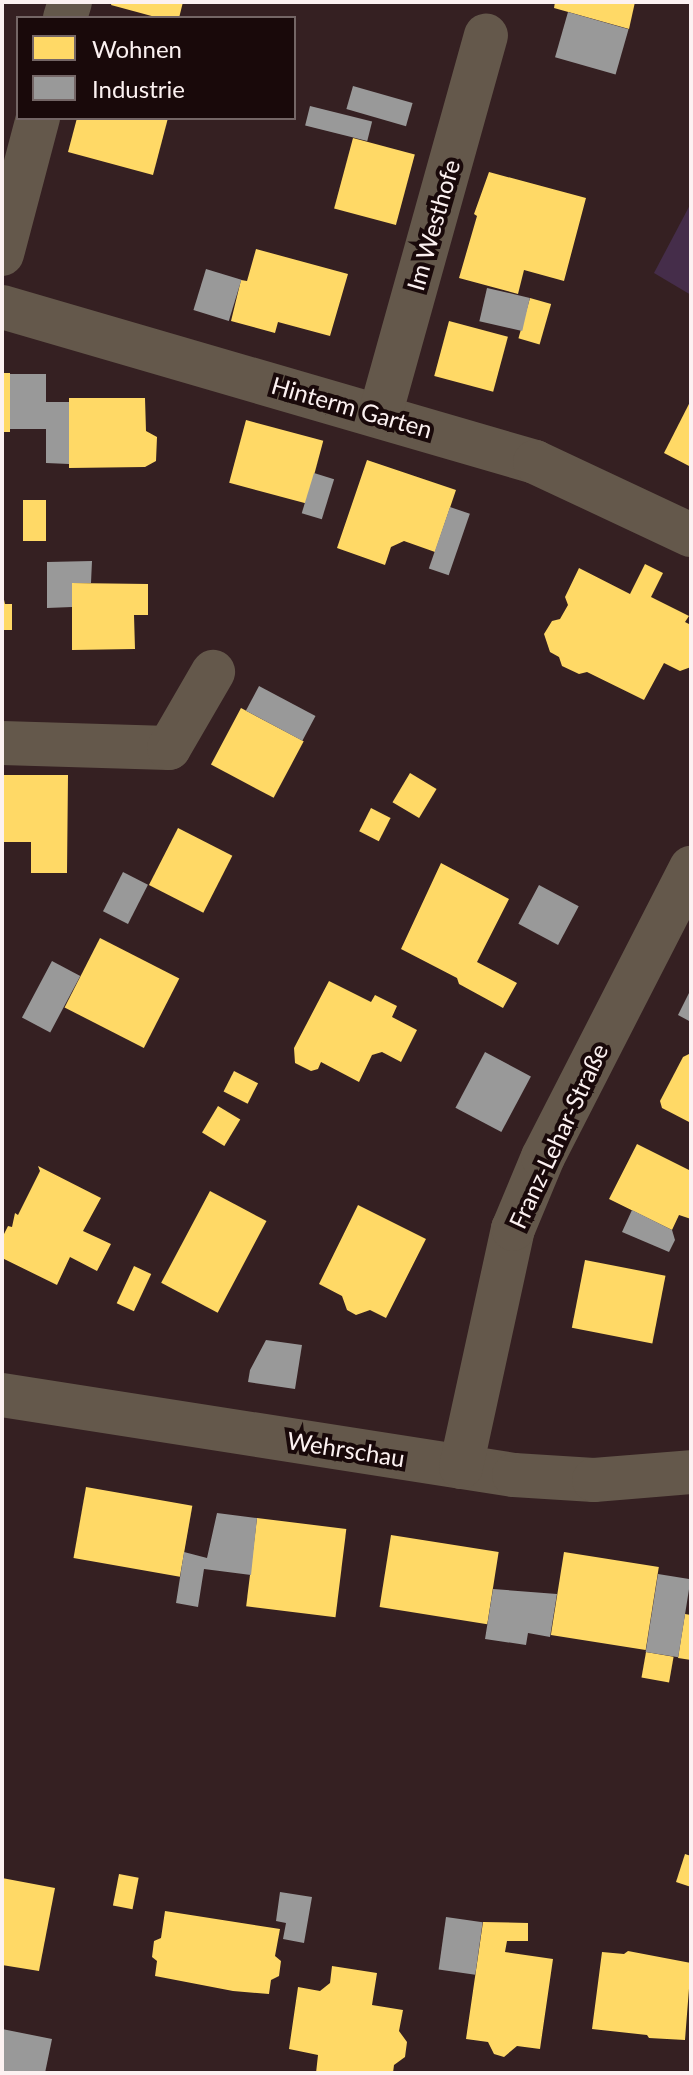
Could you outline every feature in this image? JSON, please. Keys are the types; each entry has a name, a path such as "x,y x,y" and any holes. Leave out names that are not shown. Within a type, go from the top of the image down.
{"street":[{"name":"Im Westhofe","path":"380,415 486,36"},
{"path":"2,254 37,120"},
{"name":"Hinterm Garten","path":"2,307 535,462 691,535"},
{"path":"2,743 169,748 213,672"},
{"name":"Franz-Lehar-Straße","path":"461,1467 513,1229 564,1115 691,868"},
{"name":"Wehrschau","path":"2,1395 514,1475 594,1480 691,1472"}],"shaded area":[{"path":"691,203 691,295 654,273"}],"building: Wohnen":[{"path":"112,2 183,2 180,16 152,16 111,5"},
{"path":"555,2 635,2 629,29 554,8"},
{"path":"76,120 167,120 153,175 68,152"},
{"path":"353,138 415,155 396,225 334,209"},
{"path":"489,172 586,198 564,281 524,270 518,294 459,278 477,216 474,214"},
{"path":"256,249 348,274 330,336 278,322 275,333 231,321 241,280 247,281"},
{"path":"530,298 551,304 540,344 518,338"},
{"path":"449,321 508,337 493,392 434,376"},
{"path":"2,373 10,373 10,432 2,432"},
{"path":"69,398 145,398 146,431 157,437 156,461 145,467 69,468"},
{"path":"691,400 691,467 664,453"},
{"path":"246,420 323,441 306,503 229,483"},
{"path":"367,460 456,490 435,552 404,541 391,547 385,565 337,548"},
{"path":"23,500 46,500 46,541 23,541"},
{"path":"645,564 663,573 651,597 689,616 685,622 691,625 691,667 680,671 664,663 644,700 587,672 579,674 562,666 559,657 550,652 544,634 552,621 560,619 568,605 565,597 579,568 630,594"},
{"path":"72,583 148,584 148,615 134,615 135,649 72,650"},
{"path":"2,591 5,604 12,604 12,630 2,630"},
{"path":"241,708 304,741 274,798 211,765"},
{"path":"410,773 437,789 419,818 392,802"},
{"path":"2,775 68,775 67,873 31,873 31,842 2,842"},
{"path":"371,808 391,818 379,841 359,831"},
{"path":"178,828 232,856 203,913 149,885"},
{"path":"441,863 509,899 477,962 517,983 503,1008 459,984 457,978 401,949"},
{"path":"100,938 179,978 144,1048 65,1007"},
{"path":"329,981 371,1002 375,995 397,1006 392,1017 417,1030 401,1062 382,1052 372,1055 359,1082 321,1062 318,1069 311,1071 295,1063 294,1048"},
{"path":"691,1053 691,1123 662,1108 660,1101 683,1057"},
{"path":"234,1071 258,1083 248,1104 224,1091"},
{"path":"218,1106 240,1119 224,1146 202,1133"},
{"path":"637,1144 691,1171 691,1219 679,1215 672,1230 609,1199"},
{"path":"38,1166 101,1198 83,1231 111,1244 97,1271 70,1257 57,1285 2,1258 2,1238 8,1226 12,1227 15,1213 18,1215 40,1171"},
{"path":"210,1191 267,1221 218,1313 161,1283"},
{"path":"358,1205 426,1239 386,1318 370,1310 356,1315 347,1310 342,1296 319,1284"},
{"path":"585,1260 665,1276 652,1343 572,1328"},
{"path":"134,1266 151,1274 134,1311 117,1303"},
{"path":"86,1487 192,1506 180,1577 73,1558"},
{"path":"257,1518 346,1529 335,1617 246,1606"},
{"path":"391,1535 499,1552 487,1624 380,1607"},
{"path":"564,1552 659,1567 646,1650 551,1635"},
{"path":"685,1614 691,1615 691,1660 678,1658"},
{"path":"646,1652 674,1657 669,1682 641,1678"},
{"path":"685,1854 691,1856 691,1887 676,1882"},
{"path":"119,1874 139,1878 133,1909 113,1905"},
{"path":"2,1878 55,1888 39,1971 2,1965"},
{"path":"165,1911 280,1929 275,1956 281,1961 279,1976 271,1980 269,1994 233,1991 155,1976 157,1961 152,1957 154,1941 161,1938"},
{"path":"483,1922 528,1923 528,1941 507,1941 505,1952 553,1959 540,2049 517,2046 504,2057 494,2054 488,2042 466,2039"},
{"path":"628,1951 691,1963 685,2040 592,2029 602,1952 624,1954"},
{"path":"332,1966 377,1973 372,2005 403,2010 399,2031 407,2042 405,2057 394,2065 393,2073 316,2073 318,2055 289,2049 298,1987 320,1991 330,1983"}],"building: Industrie":[{"path":"568,12 629,29 616,75 555,57"},
{"path":"353,86 413,103 406,126 346,109"},
{"path":"310,106 372,121 367,141 305,125"},
{"path":"206,269 241,280 229,321 193,310"},
{"path":"487,288 530,298 522,331 479,321"},
{"path":"10,374 46,374 46,402 69,402 69,464 46,463 46,429 10,429"},
{"path":"314,473 334,479 322,519 302,513"},
{"path":"450,507 470,514 449,575 429,568"},
{"path":"92,561 91,583 72,583 72,607 47,608 47,562"},
{"path":"259,686 316,716 302,741 246,711"},
{"path":"123,872 148,885 128,924 103,911"},
{"path":"539,885 579,906 558,945 518,924"},
{"path":"52,961 80,976 50,1033 22,1018"},
{"path":"691,989 691,1022 678,1015"},
{"path":"485,1052 531,1076 501,1132 455,1108"},
{"path":"632,1210 672,1230 675,1240 669,1252 622,1232"},
{"path":"266,1340 302,1345 295,1389 248,1382 250,1370"},
{"path":"217,1513 257,1518 251,1575 204,1569 198,1607 176,1603 184,1552 207,1558"},
{"path":"658,1574 691,1579 678,1657 646,1652"},
{"path":"493,1589 557,1594 550,1637 528,1633 526,1645 485,1639"},
{"path":"280,1892 312,1897 304,1943 283,1939 286,1923 276,1921"},
{"path":"446,1917 483,1922 475,1975 439,1969"},
{"path":"2,2029 52,2039 45,2073 2,2072"}]}
